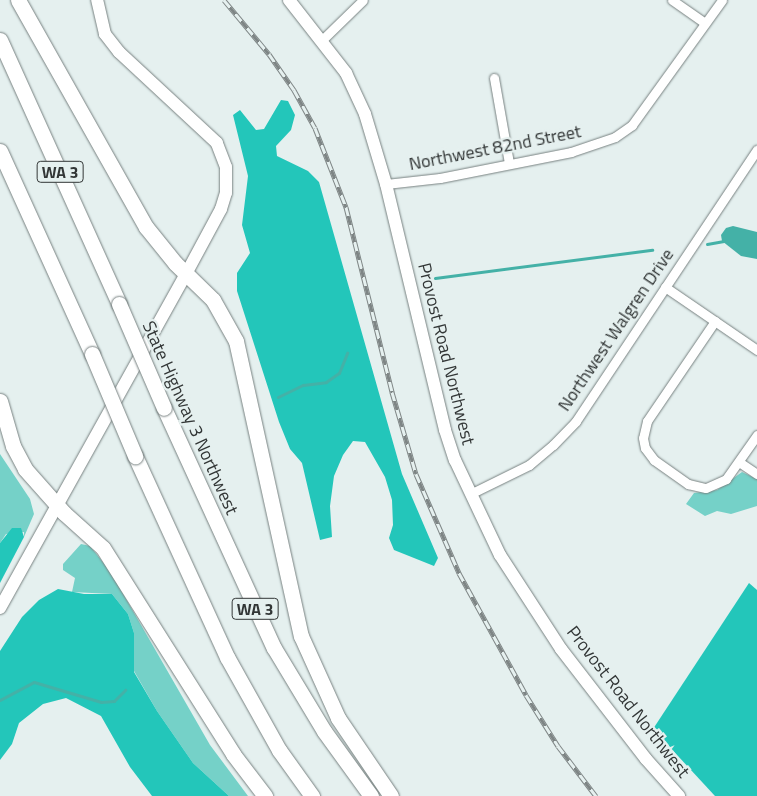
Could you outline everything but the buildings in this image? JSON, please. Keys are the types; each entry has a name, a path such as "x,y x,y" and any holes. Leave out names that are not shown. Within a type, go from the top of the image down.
{"highway":[{"path":"18,0 146,226 186,274 213,300 236,341 300,636 334,711 390,796"},
{"name":"State Highway 3 Northwest","path":"0,40 164,408 274,648 319,724 371,796"},
{"name":"WA 3","path":"0,152 227,657 280,750 312,796"},
{"path":"0,401 18,458 58,506 103,548 233,754 265,796"}],"street":[{"path":"0,608 186,274 225,199 228,176 224,159 207,131 119,52 105,34 97,0"},
{"name":"Provost Road Northwest","path":"289,0 346,73 365,114 386,184 437,401 455,460 470,494 500,555 561,649 646,759 679,796"},
{"path":"322,40 363,0"},
{"path":"672,0 705,23"},
{"name":"Northwest 82nd Street","path":"386,184 440,178 596,145 632,125 722,0"},
{"path":"494,78 509,163"},
{"name":"Northwest Walgren Drive","path":"470,494 529,465 565,434 757,150"},
{"path":"665,287 757,350"},
{"path":"715,321 647,421 643,438 647,452 654,460 699,488 720,484 739,462 757,435"},
{"path":"739,462 757,474"}],"shaded area":[{"path":"281,100 288,101 295,115 291,130 276,146 277,156 308,171 319,182 402,474 438,558 434,566 394,550 389,538 393,525 392,500 385,477 365,442 353,441 343,455 334,476 330,506 332,537 320,540 302,463 290,449 279,422 237,291 237,273 250,253 242,225 248,176 233,115 240,110 256,130 264,129"},
{"path":"733,226 757,232 757,259 741,256 722,241 721,235 726,228"},
{"path":"0,454 30,499 34,514 24,537 24,532 6,534 0,543"},
{"path":"742,472 757,479 757,506 731,514 717,511 705,516 686,504 694,493 717,490"},
{"path":"12,528 21,528 24,537 0,583 0,543"},
{"path":"81,544 90,546 110,571 210,745 248,796 229,796 193,763 157,711 134,671 134,633 128,614 112,594 72,592 75,578 63,570 63,564"},
{"path":"749,583 757,590 757,796 715,796 653,729"},
{"path":"58,589 84,594 112,594 128,614 134,633 134,672 157,711 193,763 229,796 152,796 130,767 101,716 66,698 43,704 19,723 12,744 0,760 0,651 22,617 39,600"}],"waterway":[{"path":"707,244 724,241"},
{"path":"435,278 652,250"},
{"path":"278,397 303,385 326,382 339,373 347,353"},
{"path":"0,700 34,682 101,702 114,701 125,690"}],"railway":[{"path":"224,0 269,54 294,90 315,128 346,207 392,392 416,474 459,573 526,695 558,746 596,796"}]}
